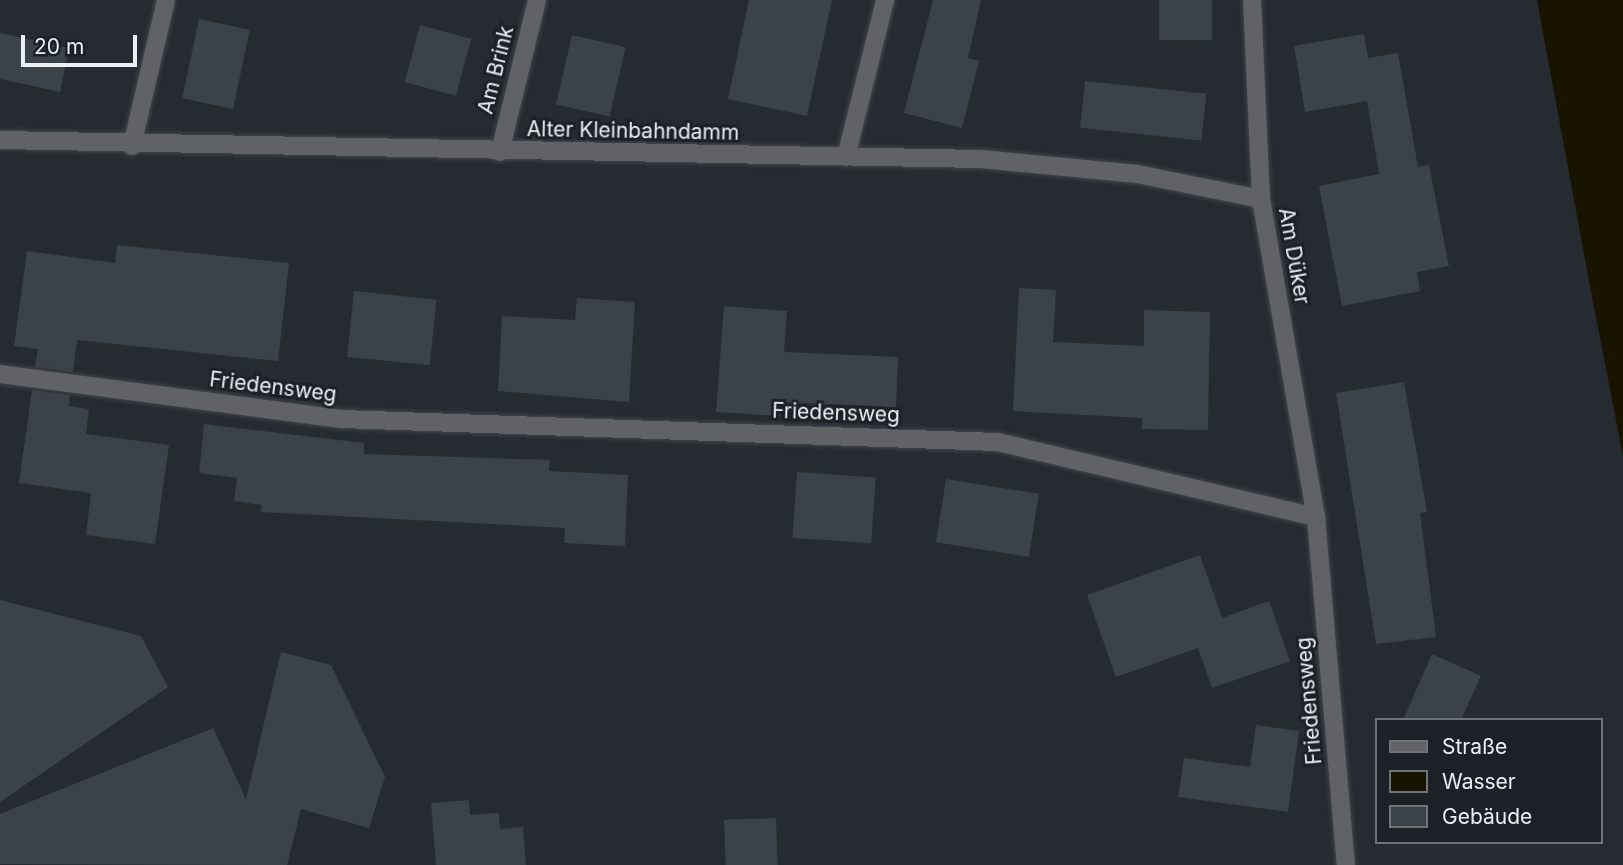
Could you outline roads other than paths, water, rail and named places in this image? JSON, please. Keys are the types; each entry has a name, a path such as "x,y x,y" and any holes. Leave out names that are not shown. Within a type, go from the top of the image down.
{"street":[{"path":"132,146 166,0"},
{"name":"Am Brink","path":"500,152 537,0"},
{"path":"846,158 884,0"},
{"name":"Am Düker","path":"1252,0 1261,199 1316,517"},
{"name":"Alter Kleinbahndamm","path":"0,140 132,146 981,159 1111,172 1261,199"},
{"name":"Friedensweg","path":"0,374 342,419 998,442 1316,517 1346,865"}],"water":[{"path":"1537,0 1623,0 1623,456 1590,286"}]}
